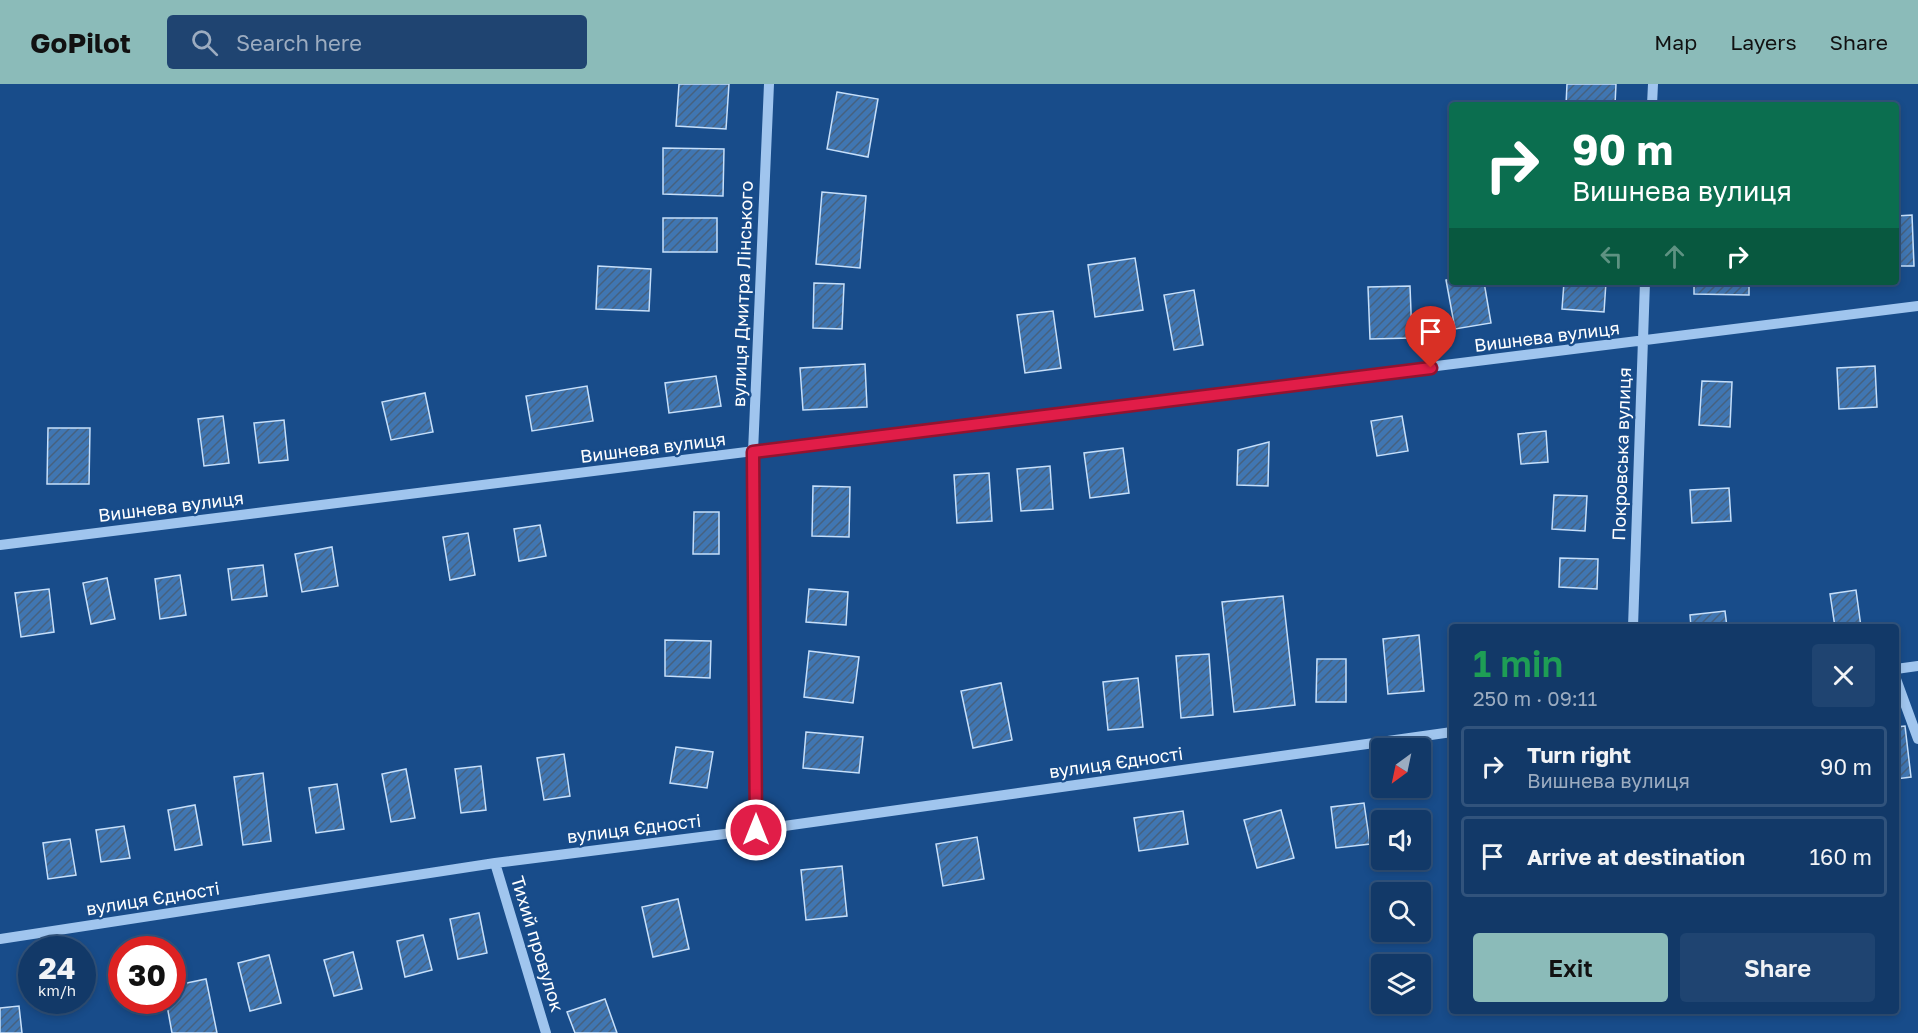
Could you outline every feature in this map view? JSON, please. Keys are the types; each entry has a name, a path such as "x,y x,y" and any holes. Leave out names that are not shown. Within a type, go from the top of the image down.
{"street":[{"name":"вулиця Дмитра Лінського","path":"756,830 753,452 769,84"},
{"path":"1652,102 1653,84"},
{"name":"Покровська вулиця","path":"1633,624 1645,285"},
{"name":"Вишнева вулиця","path":"0,545 1918,306"},
{"path":"1899,669 1918,666"},
{"path":"1899,687 1918,739"},
{"name":"вулиця Єдності","path":"0,939 495,864 756,830 1449,732"},
{"name":"Тихий провулок","path":"495,864 546,1033"}],"building":[{"path":"679,84 729,84 726,129 676,126"},
{"path":"1567,84 1616,84 1615,102 1566,102"},
{"path":"837,92 878,99 868,157 827,149"},
{"path":"663,148 724,149 723,196 663,194"},
{"path":"822,192 866,196 860,268 816,264"},
{"path":"1912,215 1914,266 1899,266 1899,216"},
{"path":"663,218 717,218 717,252 663,252"},
{"path":"1135,258 1143,310 1095,317 1088,265"},
{"path":"598,266 651,269 649,311 596,309"},
{"path":"1446,280 1449,280 1449,285 1485,285 1491,323 1455,329"},
{"path":"814,283 844,284 842,329 813,328"},
{"path":"1564,285 1606,285 1604,312 1562,309"},
{"path":"1694,285 1749,285 1749,295 1694,294"},
{"path":"1410,286 1412,338 1370,339 1368,287"},
{"path":"1194,290 1203,345 1174,350 1164,295"},
{"path":"1053,311 1061,368 1025,373 1017,315"},
{"path":"865,364 867,407 803,410 800,368"},
{"path":"1875,366 1877,407 1839,409 1837,368"},
{"path":"716,376 721,406 669,413 665,383"},
{"path":"1702,381 1732,382 1730,427 1699,425"},
{"path":"587,386 593,421 532,431 526,396"},
{"path":"425,393 433,432 391,440 382,402"},
{"path":"223,416 229,463 204,466 198,419"},
{"path":"1402,416 1408,451 1377,456 1371,421"},
{"path":"284,420 288,460 259,463 254,423"},
{"path":"48,428 90,428 89,484 47,484"},
{"path":"1546,431 1548,462 1521,464 1518,434"},
{"path":"1269,442 1268,486 1237,485 1238,450"},
{"path":"1123,448 1129,493 1090,498 1084,453"},
{"path":"1050,466 1053,509 1021,511 1017,469"},
{"path":"989,473 992,521 957,523 954,475"},
{"path":"813,486 850,487 849,537 812,536"},
{"path":"1729,488 1731,521 1692,523 1690,490"},
{"path":"1554,495 1587,496 1585,531 1552,529"},
{"path":"694,512 719,512 719,554 693,554"},
{"path":"540,525 546,556 519,561 514,529"},
{"path":"468,533 475,575 450,580 443,537"},
{"path":"332,547 338,586 302,592 295,554"},
{"path":"1560,558 1598,559 1597,589 1559,587"},
{"path":"263,565 267,596 232,600 228,569"},
{"path":"180,575 186,615 160,619 155,579"},
{"path":"107,578 115,619 91,624 83,583"},
{"path":"49,589 54,632 21,637 15,593"},
{"path":"809,589 848,592 846,625 806,622"},
{"path":"1856,590 1861,624 1835,624 1830,594"},
{"path":"1283,596 1295,705 1234,712 1222,602"},
{"path":"1725,611 1727,624 1691,624 1690,615"},
{"path":"1419,635 1424,691 1388,694 1383,639"},
{"path":"665,640 711,641 710,678 665,676"},
{"path":"809,651 859,657 853,703 804,697"},
{"path":"1209,654 1213,715 1181,718 1176,656"},
{"path":"1317,659 1346,659 1346,702 1316,702"},
{"path":"1138,678 1143,727 1108,730 1103,682"},
{"path":"1001,683 1012,740 973,748 961,691"},
{"path":"1905,726 1911,777 1899,779 1899,727"},
{"path":"806,732 863,737 859,773 803,768"},
{"path":"676,747 713,752 707,788 670,783"},
{"path":"564,754 570,796 544,800 537,758"},
{"path":"481,766 486,810 461,813 455,769"},
{"path":"406,769 415,818 391,822 382,774"},
{"path":"263,773 271,841 243,845 234,777"},
{"path":"337,784 344,829 316,833 309,788"},
{"path":"1364,803 1370,844 1336,848 1331,807"},
{"path":"195,805 202,845 175,850 168,810"},
{"path":"1281,810 1294,858 1257,868 1244,820"},
{"path":"1183,811 1188,844 1139,851 1134,818"},
{"path":"124,826 130,858 101,862 96,830"},
{"path":"977,837 984,879 943,886 936,844"},
{"path":"70,839 76,875 48,879 43,843"},
{"path":"842,866 847,916 806,920 801,870"},
{"path":"678,899 689,949 653,957 642,907"},
{"path":"479,913 487,953 458,959 450,919"},
{"path":"423,935 432,970 405,977 397,941"},
{"path":"353,952 362,989 334,996 324,960"},
{"path":"269,955 281,1003 250,1011 238,963"},
{"path":"206,979 217,1033 172,1033 169,1014 186,1014 186,983"},
{"path":"605,999 617,1033 575,1033 567,1012"},
{"path":"18,1006 22,1033 0,1033 0,1008"}],"route":[{"path":"756,830 753,452 1431,368"}]}
